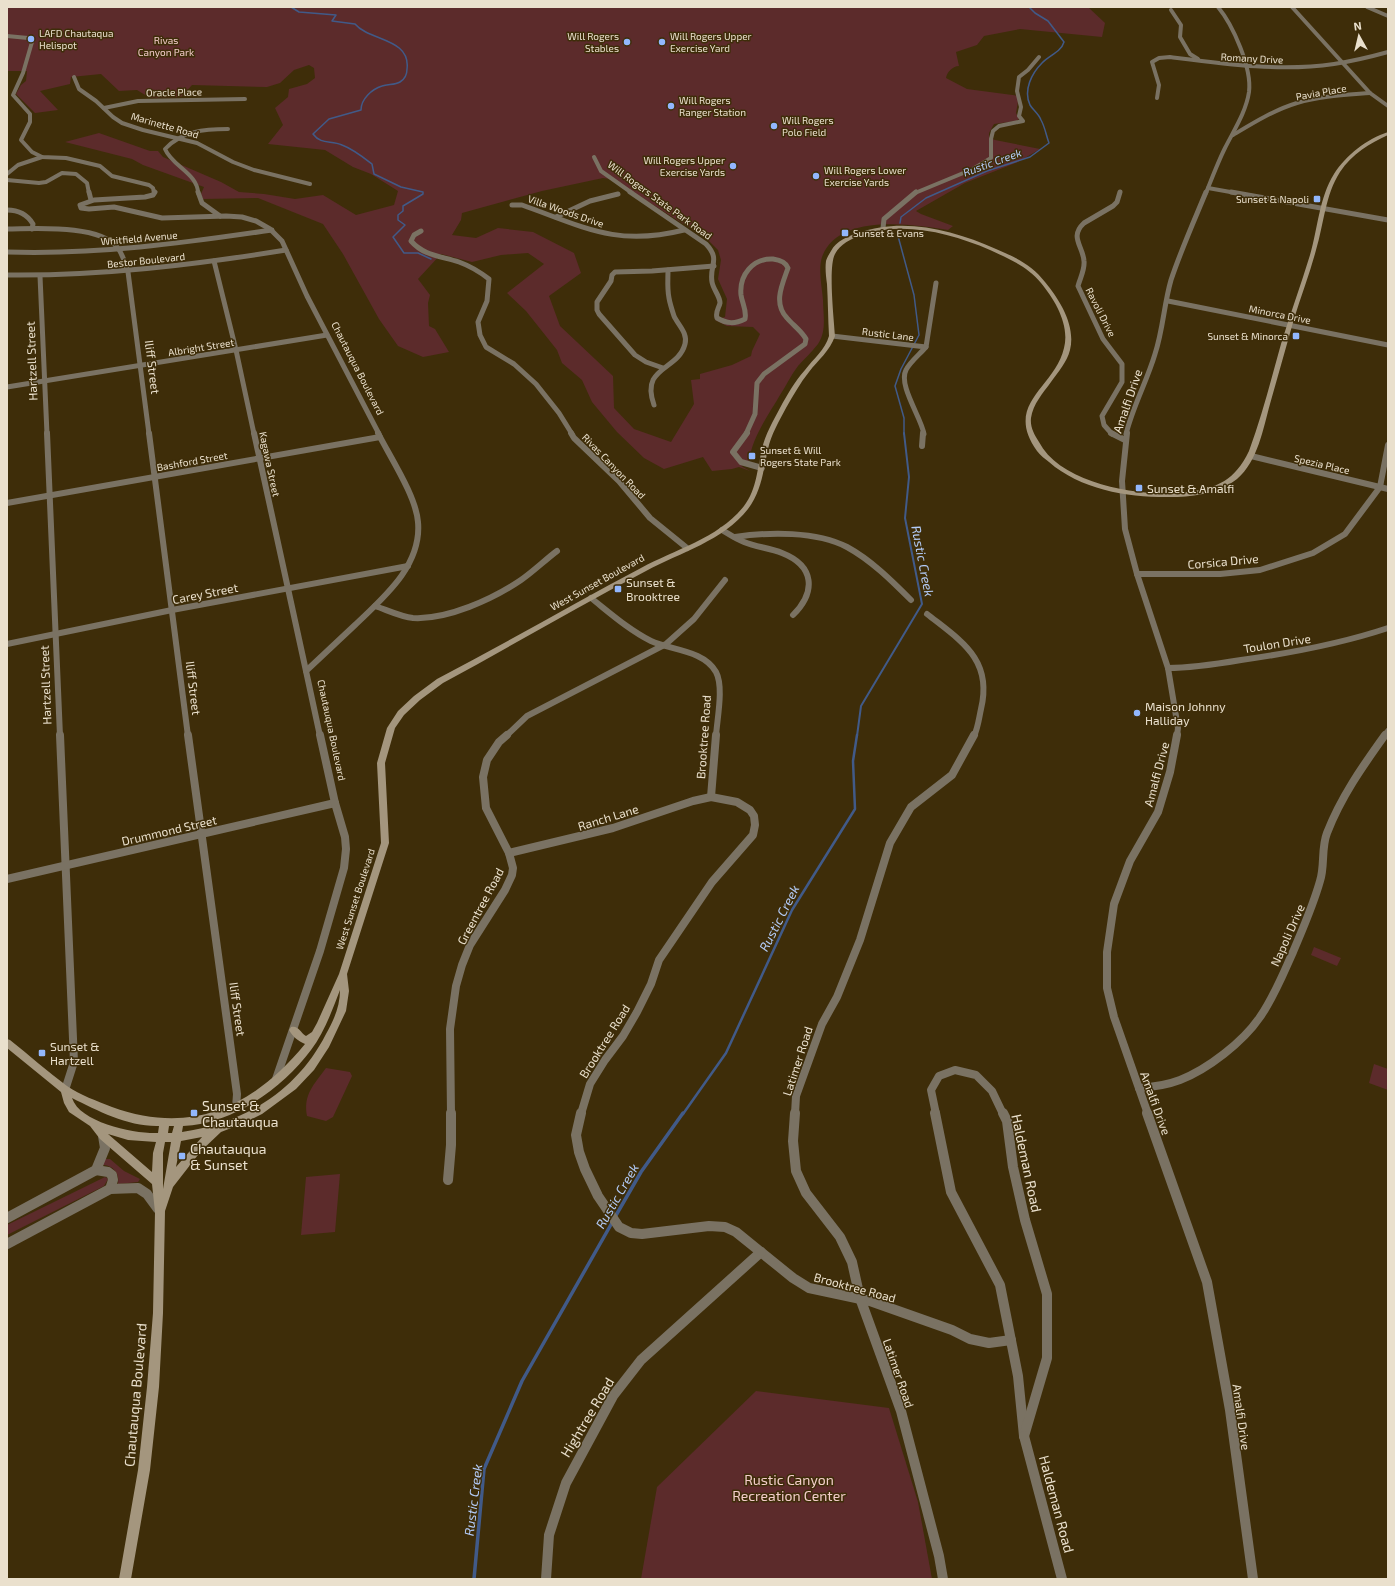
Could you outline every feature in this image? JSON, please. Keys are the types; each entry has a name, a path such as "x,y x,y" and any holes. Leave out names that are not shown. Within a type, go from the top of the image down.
{"main road":[{"path":"832,336 828,263 837,247 848,240 863,233 883,228 914,228 948,233 1004,254 1020,262 1036,273 1064,315 1069,336 1067,350 1062,362 1030,410 1028,425 1037,447 1057,466 1093,483 1122,492 1164,496 1205,491 1230,481 1241,471 1251,456 1278,371 1289,325 1315,245 1322,208 1332,182 1345,162 1364,145 1388,133"},
{"name":"West Sunset Boulevard","path":"7,1043 64,1090 98,1106 131,1118 179,1122 212,1117 236,1108 275,1082 290,1068 308,1047 321,1025 342,974 385,843 381,763 391,728 406,708 440,681 502,649 657,561 705,540 722,530 737,518 746,508 759,484 766,442 771,431 803,376 827,348 832,336"},
{"name":"West Sunset Boulevard","path":"64,1090 72,1108 94,1124 115,1132 162,1138 178,1137 219,1129 259,1111 292,1087 315,1064 341,1014 346,989 342,974"},
{"path":"294,1030 305,1040 311,1038 321,1025"},
{"name":"Chautauqua Boulevard","path":"125,1579 144,1470 153,1387 158,1313 160,1212 157,1182 158,1153 165,1122"},
{"name":"Chautauqua Boulevard","path":"160,1212 168,1188 178,1137 179,1122"},
{"path":"94,1124 103,1136 157,1182"},
{"path":"168,1188 184,1164 206,1139 219,1129"}],"street":[{"name":"Amalfi Drive","path":"1218,7 1228,21 1246,67 1250,92 1233,135 1225,148 1185,242 1171,281 1163,326 1154,355 1131,414 1125,440 1122,492 1125,529 1137,574 1168,668 1178,728 1175,749 1158,812 1130,861 1114,904 1107,952 1107,988 1110,1002 1139,1088 1207,1282 1230,1410 1253,1579"},
{"path":"1292,7 1370,93 1388,106"},
{"path":"1367,7 1388,16"},
{"path":"1172,10 1181,25 1180,38 1190,54 1202,61"},
{"path":"1381,12 1388,11"},
{"path":"7,36 28,38 32,42 23,73 13,95 30,114 30,122 21,140 32,152 42,157"},
{"name":"Romany Drive","path":"1157,98 1160,94 1152,62 1154,60 1170,57 1246,67 1304,68 1344,64 1388,52"},
{"path":"883,228 884,220 888,215 916,192 973,169 990,158 992,154 991,137 994,129 997,126 1023,121 1019,116 1021,108 1017,91 1019,77 1028,70 1039,57"},
{"name":"Marinette Road","path":"74,77 77,86 83,93 95,100 113,117 134,127 179,137 199,144 246,167 310,184"},
{"name":"Pavia Place","path":"1233,135 1255,122 1297,103 1326,97 1370,93"},
{"name":"Oracle Place","path":"104,108 146,100 245,99"},
{"path":"1239,119 1255,122"},
{"path":"220,216 203,205 199,198 199,187 196,182 165,153 165,149 179,137 201,130 228,129"},
{"path":"7,174 13,167 19,164 42,157 66,158 100,166 112,176 148,185 153,188 155,192 153,196 140,198 91,200 87,183 76,174 62,173 46,182 39,184 28,181 7,180"},
{"name":"Will Rogers State Park Road","path":"594,157 602,171 706,244 714,253 714,266 711,279 720,302 716,315 717,318 726,323 735,323 745,319 746,315 741,294 741,282 746,272 756,262 762,259 772,259 785,262 788,268 778,298 779,306 786,317 801,330 806,339 805,344 799,350 764,374 757,383 755,414 749,430 733,452 737,460 747,466 762,468"},
{"path":"1208,188 1388,220"},
{"name":"Ravoli Drive","path":"1120,192 1116,203 1111,208 1090,219 1080,228 1077,236 1084,258 1084,265 1078,286 1103,338 1122,364 1122,382 1102,416 1102,423 1106,430 1112,435 1125,440"},
{"path":"556,218 590,201 618,194"},
{"name":"Chautauqua Boulevard","path":"91,200 80,205 81,208 116,207 160,218 178,219 220,216 255,220 272,230 282,242 380,437 414,508 418,522 416,541 408,566 391,591 306,671 335,803 345,837 346,849 344,868 316,966 275,1082"},
{"name":"Villa Woods Drive","path":"512,205 522,205 556,218 616,236 652,236 684,230"},
{"path":"7,210 24,212 30,217 33,224 32,229"},
{"path":"7,229 73,231 93,234 115,244 120,250"},
{"name":"Whitfield Avenue","path":"7,252 120,250 179,244 272,230"},
{"name":"Rivas Canyon Road","path":"420,231 411,241 418,249 459,262 480,272 489,279 487,302 478,322 480,335 486,347 514,364 536,384 559,413 574,438 619,481 650,518 687,548"},
{"name":"Iliff Street","path":"120,250 128,272 156,477 201,834 237,1094 236,1108"},
{"name":"Bestor Boulevard","path":"7,276 128,272 286,250"},
{"name":"Kagawa Street","path":"214,261 236,350 306,671"},
{"path":"663,368 646,362 635,355 599,314 596,306 598,299 611,281 613,273 620,271 668,270 714,266"},
{"path":"654,405 650,397 651,386 658,373 682,350 685,340 682,329 674,315 668,294 668,270"},
{"name":"Hartzell Street","path":"40,276 64,866 74,1062 64,1090"},
{"name":"Rustic Lane","path":"832,336 926,347 936,283"},
{"name":"Minorca Drive","path":"1168,301 1388,345"},
{"name":"Albright Street","path":"7,387 328,335"},
{"path":"922,446 924,437 922,425 904,385 905,371 926,347"},
{"name":"Bashford Street","path":"7,503 380,437"},
{"name":"Corsica Drive","path":"1137,574 1213,574 1260,570 1314,553 1345,534 1380,487 1388,445"},
{"name":"Spezia Place","path":"1251,456 1388,489"},
{"path":"722,530 744,542 783,553 801,564 807,575 810,588 803,605 793,615"},
{"path":"735,537 759,533 791,535 825,540 845,547 883,575 911,600"},
{"path":"375,606 411,618 428,618 456,611 500,593 522,579 557,551"},
{"name":"Carey Street","path":"7,644 172,610 408,566"},
{"name":"Greentree Road","path":"448,1180 451,1141 450,1021 455,992 462,965 469,949 479,928 510,877 513,868 509,853 486,808 484,798 484,777 488,760 496,746 527,716 664,646 676,638 725,580"},
{"name":"Brooktree Road","path":"591,598 635,632 664,646 699,658 712,666 717,674 719,690 711,797 735,801 746,806 753,814 756,825 753,835 712,882 659,960 651,984 637,1012 623,1036 605,1060 590,1084 576,1135 578,1152 598,1196 618,1226 631,1233 642,1234 708,1226 725,1227 736,1232 793,1278 809,1288 860,1298 952,1330 970,1339 989,1343 1011,1340"},
{"name":"Latimer Road","path":"927,614 964,644 977,660 983,680 984,697 976,732 952,775 911,808 890,843 860,940 837,997 822,1024 796,1096 793,1140 796,1171 806,1193 843,1243 852,1262 860,1298 901,1411 944,1579"},
{"name":"Toulon Drive","path":"1168,668 1187,668 1322,648 1366,636 1388,628"},
{"name":"Napoli Drive","path":"1139,1088 1161,1086 1181,1080 1208,1066 1244,1036 1260,1017 1279,983 1313,905 1321,878 1326,836 1338,806 1356,775 1388,731"},
{"name":"Ranch Lane","path":"509,853 591,834 693,801 711,797"},
{"name":"Drummond Street","path":"7,879 335,803"},
{"name":"Haldeman Road","path":"1024,1436 1047,1358 1047,1294 1025,1220 1013,1167 1007,1121 992,1091 976,1075 955,1070 939,1076 931,1090 951,1192 1000,1285 1018,1376 1024,1436 1062,1579"},
{"path":"96,1170 105,1148 103,1136"},
{"path":"7,1218 96,1170 108,1172 112,1175 113,1180 110,1189"},
{"path":"7,1244 110,1189 127,1187 140,1188 147,1191 160,1212"},
{"name":"Hightree Road","path":"546,1579 549,1535 566,1482 613,1396 641,1360 760,1252"}],"green space":[{"name":"Rivas Canyon Park","path":"7,7 1088,7 1105,23 1102,37 1020,29 984,36 977,45 956,52 959,66 951,70 946,78 967,89 1019,96 1016,113 1019,119 1016,121 994,124 989,133 989,137 995,140 1040,149 1018,162 965,183 916,211 953,226 948,230 896,224 877,225 859,228 843,233 830,243 822,257 820,273 823,300 823,334 816,347 795,369 761,428 753,445 749,463 741,466 750,471 739,467 712,471 703,457 664,469 644,458 617,432 592,402 582,380 562,363 557,350 526,311 507,293 544,264 528,253 501,255 472,262 441,254 418,279 430,295 428,303 429,326 435,329 449,352 423,357 398,346 379,319 343,254 323,224 258,198 203,199 201,194 204,187 143,165 132,159 65,142 99,133 150,151 158,151 163,157 221,182 239,192 295,199 323,195 356,215 394,205 398,191 371,174 353,167 325,150 268,144 283,125 275,108 288,97 289,89 307,84 315,78 314,68 309,65 294,70 280,83 267,87 192,85 181,97 150,98 137,90 119,91 101,74 71,77 70,84 40,91 58,110 35,113 16,94 21,85 26,81 27,71 7,71","holes":["603,178 610,179 707,239 718,250 721,260 718,279 727,299 725,317 715,320 727,326 753,327 760,334 751,356 732,365 700,374 700,379 691,380 694,404 671,442 634,429 614,408 613,376 560,326 549,296 581,273 574,253 533,232 498,228 476,238 452,235 461,220 462,213 542,191"]},
{"path":"1314,947 1341,958 1337,966 1311,955"},
{"path":"1374,1064 1388,1069 1388,1090 1369,1083"},
{"path":"326,1068 350,1072 352,1076 333,1117 326,1121 307,1116 306,1108 310,1090"},
{"path":"104,1159 110,1159 124,1171 140,1179 138,1182 118,1184 118,1176 115,1170 109,1166 102,1165"},
{"path":"340,1174 335,1232 301,1235 306,1177"},
{"path":"105,1177 108,1179 104,1186 7,1235 7,1225"},
{"name":"Rustic Canyon Recreation Center","path":"756,1391 889,1408 918,1502 932,1579 641,1579 657,1487"}],"waterway":[{"path":"291,7 299,12 336,15 332,21 355,24 361,30 388,41 403,51 406,59 407,73 402,81 396,84 374,89 365,98 361,106 361,110 329,119 313,134 319,140 338,144 358,153 372,164 374,174 401,187 423,192 423,194 403,206 403,211 398,215 398,220 405,225 393,237 404,253 418,253 431,259"},
{"name":"Rustic Creek","path":"900,223 901,217 926,198 987,171 1030,157 1049,143 1044,125 1030,105 1028,99 1028,88 1038,67 1058,51 1064,42 1048,21 1035,13 1029,7"},
{"name":"Rustic Creek","path":"899,231 898,236 914,295 919,335 901,369 895,386 904,418 904,433"},
{"name":"Rustic Creek","path":"857,736 861,706 922,604 905,518 909,477 904,433"},
{"name":"Rustic Creek","path":"683,1114 726,1053 792,910 855,809 853,761 857,735"},
{"name":"Rustic Creek","path":"615,1217 641,1172 683,1113"},
{"name":"Rustic Creek","path":"474,1579 484,1469 522,1381 613,1221"}],"place":[{"name":"LAFD Chautaqua Helispot","path":"31,39"},
{"name":"Will Rogers Stables","path":"627,42"},
{"name":"Will Rogers Upper Exercise Yard","path":"662,42"},
{"name":"Will Rogers Ranger Station","path":"671,106"},
{"name":"Will Rogers Polo Field","path":"774,126"},
{"name":"Will Rogers Upper Exercise Yards","path":"733,166"},
{"name":"Will Rogers Lower Exercise Yards","path":"816,176"},
{"name":"Sunset & Napoli","path":"1317,199"},
{"name":"Sunset & Evans","path":"845,233"},
{"name":"Sunset & Minorca","path":"1296,336"},
{"name":"Sunset & Will Rogers State Park","path":"752,456"},
{"name":"Sunset & Amalfi","path":"1139,488"},
{"name":"Sunset & Brooktree","path":"618,589"},
{"name":"Maison Johnny Halliday","path":"1137,713"},
{"name":"Sunset & Hartzell","path":"42,1053"},
{"name":"Sunset & Chautauqua","path":"194,1113"},
{"name":"Chautauqua & Sunset","path":"182,1156"}]}
